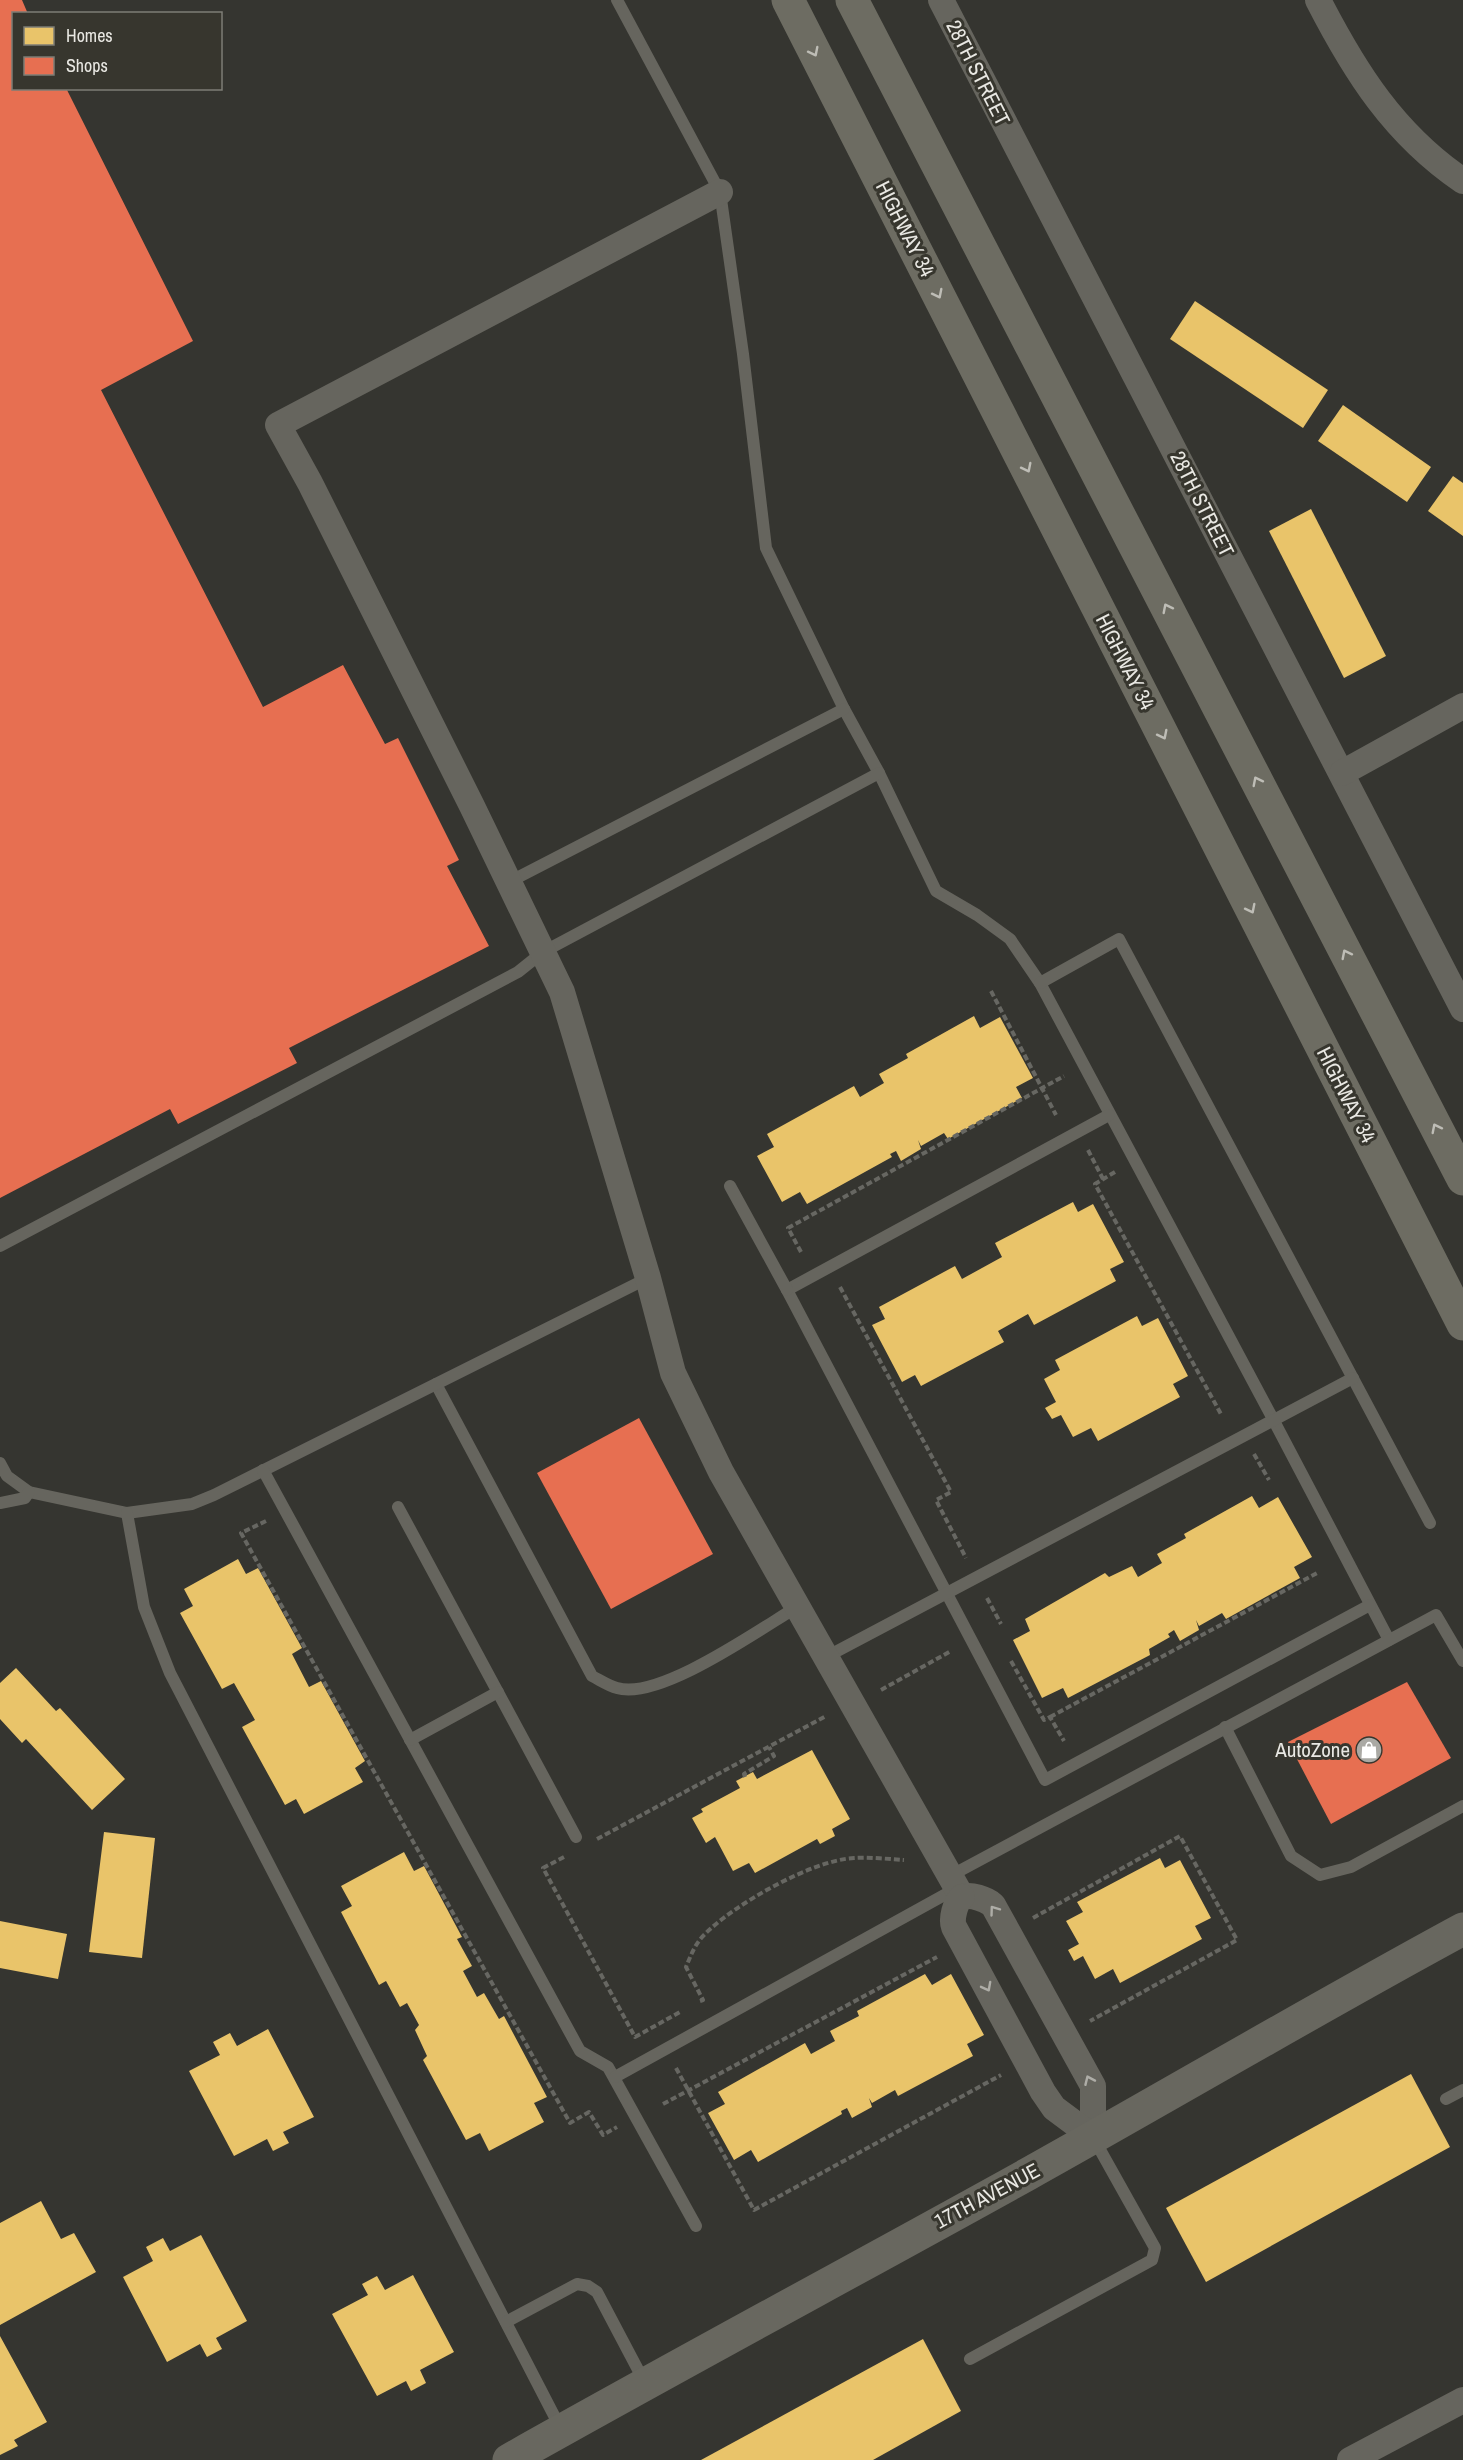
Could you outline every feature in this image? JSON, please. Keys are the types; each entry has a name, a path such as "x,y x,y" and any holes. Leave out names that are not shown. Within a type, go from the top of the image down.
{"highway":[{"name":"HIGHWAY 34","path":"788,0 1463,1324"},
{"path":"852,0 1463,1179"}],"main road":[{"name":"17TH AVENUE","path":"509,2460 1093,2138 1319,2007 1463,1929"}],"street":[{"name":"28TH STREET","path":"940,0 1463,1009"},
{"path":"1318,0 1365,84 1396,122 1448,171 1463,181"},
{"path":"720,192 278,425 310,483 562,992 648,1278 673,1373 721,1472 956,1887 958,1900 953,1919 954,1928 1054,2108 1093,2138"},
{"path":"1342,773 1463,706"},
{"path":"956,1887 967,1895 993,1905 1092,2083 1093,2138"},
{"path":"1350,2460 1463,2400"}],"lane":[{"path":"617,0 720,192 739,319 766,548 936,891 977,915 1010,939 1040,983 1389,1640"},
{"path":"509,882 844,709"},
{"path":"0,1246 518,972 543,952 879,773"},
{"path":"1040,983 1119,939 1430,1523"},
{"path":"787,1290 1109,1114"},
{"path":"730,1186 1045,1780 1370,1605"},
{"path":"0,1463 7,1476 29,1492 127,1513 192,1504 648,1278"},
{"path":"826,1657 1353,1378"},
{"path":"436,1384 592,1676 619,1689 649,1688 692,1670 797,1607"},
{"path":"263,1470 580,2051 608,2067 615,2077 696,2226"},
{"path":"0,1503 25,1498 29,1492"},
{"path":"398,1507 576,1837"},
{"path":"127,1513 144,1607 170,1673 562,2430"},
{"path":"615,2077 956,1887 1225,1727 1436,1616 1463,1661"},
{"path":"410,1740 498,1692"},
{"path":"1225,1727 1291,1856 1320,1875 1351,1867 1463,1806"},
{"path":"1446,2099 1463,2090"},
{"path":"970,2360 1152,2260 1155,2248 1093,2138"},
{"path":"506,2322 577,2284 588,2286 597,2292 646,2384"}],"path":[{"path":"991,991 1056,1115"},
{"path":"801,1252 788,1228 1064,1076"},
{"path":"1088,1150 1103,1179"},
{"path":"1115,1172 1095,1184 1222,1416"},
{"path":"840,1287 951,1492 936,1500 966,1558"},
{"path":"1254,1454 1269,1480"},
{"path":"267,1520 241,1533 570,2123 590,2112 603,2135 621,2125"},
{"path":"1010,1659 1044,1720 1319,1572"},
{"path":"987,1598 1001,1624"},
{"path":"880,1690 953,1650"},
{"path":"594,1841 829,1714"},
{"path":"1050,1717 1064,1741"},
{"path":"745,1777 744,1774 774,1756 769,1747"},
{"path":"1032,1918 1180,1836 1237,1940 1087,2023"},
{"path":"574,1852 543,1868 635,2037 684,2010"},
{"path":"693,2005 703,2000 686,1967 693,1950 705,1934 736,1910 771,1888 808,1870 852,1858 904,1860"},
{"path":"663,2104 942,1954"},
{"path":"674,2065 754,2210 1007,2072"}],"building: Homes":[{"path":"1195,301 1328,390 1303,428 1170,339"},
{"path":"1343,405 1431,467 1407,502 1318,441"},
{"path":"1453,476 1463,483 1463,536 1428,511"},
{"path":"1311,509 1386,656 1344,678 1269,531"},
{"path":"974,1016 980,1028 1000,1017 1033,1078 1016,1087 1022,1098 948,1139 944,1133 921,1146 918,1140 921,1149 901,1161 896,1151 890,1154 892,1157 807,1204 800,1192 782,1202 757,1156 774,1147 767,1134 854,1086 860,1097 884,1083 879,1074 908,1058 906,1054"},
{"path":"1073,1202 1078,1212 1093,1204 1124,1262 1110,1269 1116,1281 1034,1325 1028,1314 998,1331 1004,1342 921,1386 915,1375 902,1382 872,1325 885,1319 879,1307 955,1266 962,1279 1002,1257 995,1243"},
{"path":"1137,1316 1142,1326 1158,1318 1188,1376 1173,1384 1180,1397 1098,1441 1091,1428 1073,1437 1061,1415 1052,1419 1045,1408 1056,1402 1044,1379 1060,1370 1055,1360"},
{"path":"1252,1496 1259,1508 1278,1497 1312,1557 1294,1567 1300,1578 1226,1619 1222,1613 1199,1626 1196,1620 1199,1630 1180,1641 1174,1630 1168,1634 1170,1637 1149,1649 1150,1655 1068,1698 1063,1688 1042,1698 1013,1640 1030,1631 1025,1619 1105,1573 1109,1577 1132,1566 1138,1577 1162,1563 1157,1554 1186,1538 1184,1534"},
{"path":"238,1559 246,1574 258,1568 302,1648 292,1654 309,1687 321,1681 365,1761 355,1768 363,1782 304,1814 296,1799 285,1805 242,1727 255,1720 234,1683 222,1689 180,1613 193,1606 184,1589"},
{"path":"16,1668 56,1711 60,1708 125,1779 92,1810 26,1739 22,1743 0,1719 0,1683"},
{"path":"812,1750 850,1819 832,1829 835,1836 820,1844 817,1839 755,1873 749,1863 733,1871 715,1837 706,1843 692,1818 703,1812 701,1809 740,1788 736,1781 753,1772 757,1779"},
{"path":"104,1832 155,1838 142,1958 89,1952"},
{"path":"404,1852 414,1871 424,1866 462,1937 457,1939 472,1966 463,1971 477,1997 484,1993 499,2019 504,2016 547,2097 534,2103 544,2122 489,2151 480,2133 466,2140 423,2060 427,2056 415,2030 419,2025 407,2003 400,2007 386,1981 379,1985 341,1912 352,1906 341,1886"},
{"path":"1160,1858 1165,1868 1180,1860 1211,1918 1195,1926 1202,1939 1120,1983 1113,1969 1095,1979 1083,1956 1074,1961 1068,1950 1079,1944 1066,1921 1083,1912 1077,1902"},
{"path":"0,1921 67,1934 58,1979 0,1968"},
{"path":"925,1974 932,1985 951,1974 984,2035 967,2044 973,2056 898,2096 895,2090 872,2103 869,2098 872,2107 852,2118 847,2108 841,2111 842,2114 758,2162 751,2150 734,2160 708,2113 725,2104 718,2092 805,2043 811,2054 835,2041 830,2031 859,2016 857,2011"},
{"path":"268,2029 314,2117 283,2132 289,2143 273,2151 267,2139 234,2156 189,2071 220,2055 213,2042 230,2033 237,2046"},
{"path":"1411,2074 1450,2147 1206,2282 1166,2208"},
{"path":"41,2201 61,2239 74,2233 96,2272 0,2325 0,2223"},
{"path":"201,2235 247,2321 216,2338 222,2349 207,2357 200,2344 167,2362 123,2277 153,2261 146,2247 163,2238 170,2251"},
{"path":"413,2275 454,2352 420,2370 426,2383 411,2391 406,2381 377,2396 332,2314 368,2295 362,2284 377,2276 385,2290"},
{"path":"0,2336 47,2422 14,2440 18,2446 0,2455"},
{"path":"923,2339 961,2411 873,2460 701,2460"}],"building: Shops":[{"path":"0,0 22,0 27,12 12,12 12,90 67,90 193,341 101,390 263,707 343,665 385,744 398,738 459,860 447,866 489,946 289,1048 297,1063 178,1124 170,1109 0,1198"},
{"path":"639,1418 713,1554 611,1609 537,1473"},
{"name":"AutoZone","path":"1407,1682 1451,1758 1331,1824 1288,1742"}],"place":[{"name":"AutoZone","path":"1369,1750"}]}
